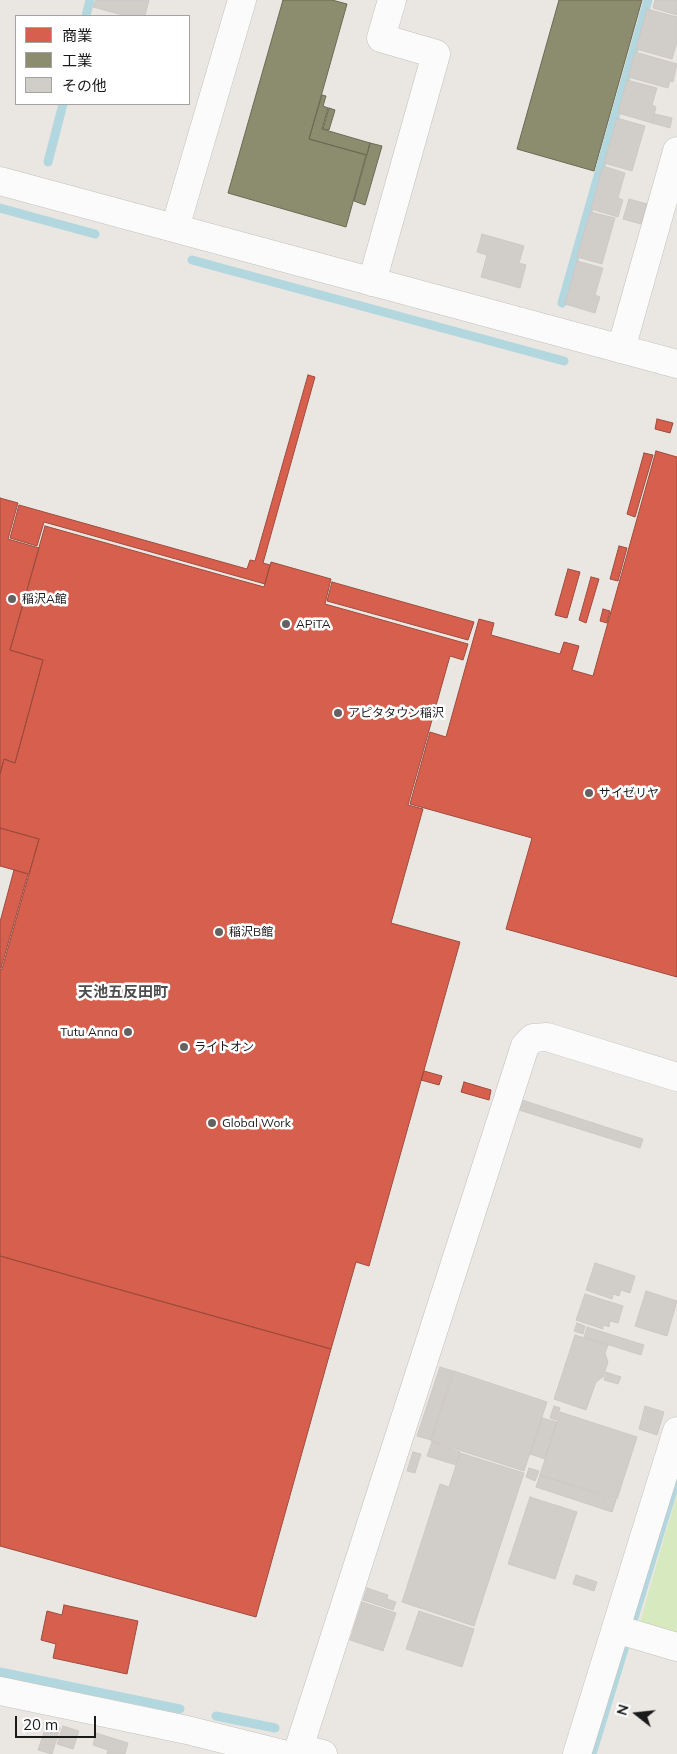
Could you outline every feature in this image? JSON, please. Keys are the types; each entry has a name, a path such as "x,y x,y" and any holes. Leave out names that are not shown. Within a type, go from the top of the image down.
{"street":[{"path":"176,228 242,0"},
{"path":"372,282 436,54 381,38 392,0"},
{"path":"621,349 677,151"},
{"path":"0,181 677,364"},
{"path":"0,1691 187,1730 245,1750 292,1753 525,1046 533,1038 547,1037 677,1077"},
{"path":"577,1754 677,1431"},
{"path":"616,1629 677,1647"}],"green space":[{"path":"677,1494 677,1633 640,1622"}],"building: 商業":[{"path":"308,375 315,377 263,563 270,565 265,584 44,522 37,546 10,538 19,505 247,569 250,560 255,561"},
{"path":"657,419 673,423 670,433 655,429"},
{"path":"656,451 677,457 677,977 506,929 532,838 410,804 430,732 446,737 479,619 494,623 491,635 560,654 564,642 579,646 572,670 593,676"},
{"path":"644,453 653,455 635,517 627,514"},
{"name":"稲沢A館","path":"0,498 18,503 8,539 39,548 10,650 43,660 15,763 4,759 0,774"},
{"name":"稲沢B館","path":"45,526 264,587 271,562 331,579 325,604 468,644 463,660 450,656 408,805 423,809 391,923 460,942 369,1266 356,1262 331,1349 0,1256 0,969 2,969 39,839 0,828 0,774 4,759 15,763 43,660 10,650"},
{"path":"619,546 627,548 618,581 610,579"},
{"path":"568,569 580,572 567,618 555,615"},
{"path":"591,577 599,579 586,623 579,620"},
{"path":"332,582 474,622 468,640 327,601"},
{"path":"603,609 610,611 607,623 600,621"},
{"path":"0,828 39,839 29,874 0,866"},
{"path":"14,870 28,874 0,968 0,922"},
{"path":"424,1071 442,1076 439,1085 421,1080"},
{"path":"464,1082 491,1090 489,1100 461,1092"},
{"path":"0,1256 331,1349 256,1617 0,1546"},
{"path":"64,1605 138,1621 127,1674 53,1658 56,1644 41,1640 47,1611 62,1615"}],"building: 工業":[{"path":"283,0 332,0 347,4 309,139 366,155 346,227 228,193"},
{"path":"559,0 642,0 594,171 517,149"},
{"path":"322,95 326,96 323,106 328,108 322,129 370,143 367,155 309,139"},
{"path":"329,108 335,110 329,130 323,129"},
{"path":"370,143 382,146 365,205 354,201"}],"building: その他":[{"path":"96,0 149,0 145,15 122,15 93,7"},
{"path":"655,0 677,0 677,15 653,8"},
{"path":"647,9 677,17 677,42 672,59 636,49"},
{"path":"635,52 677,64 673,82 670,81 668,88 628,77"},
{"path":"627,80 657,88 652,105 656,107 652,123 618,113"},
{"path":"655,114 672,118 670,128 652,123"},
{"path":"617,118 645,126 632,171 604,163"},
{"path":"603,166 625,173 618,198 623,200 618,217 591,209"},
{"path":"629,199 647,204 641,224 623,219"},
{"path":"590,212 615,218 602,264 577,257"},
{"path":"482,234 524,246 519,263 526,265 520,288 481,277 487,255 477,252"},
{"path":"577,261 603,268 595,295 600,297 595,313 565,304"},
{"path":"522,1100 643,1139 640,1148 519,1110"},
{"path":"595,1263 635,1276 630,1293 621,1290 619,1296 613,1294 612,1299 586,1290"},
{"path":"646,1291 677,1301 667,1336 635,1326"},
{"path":"585,1294 623,1306 618,1323 610,1321 609,1327 603,1325 603,1329 576,1320"},
{"path":"577,1323 585,1326 583,1334 574,1331"},
{"path":"587,1327 644,1345 641,1355 584,1337"},
{"path":"575,1335 608,1345 605,1353 608,1362 603,1377 596,1382 586,1410 554,1399"},
{"path":"440,1367 453,1371 431,1440 417,1436"},
{"path":"454,1371 547,1402 524,1471 431,1441"},
{"path":"606,1372 621,1377 618,1384 604,1380"},
{"path":"554,1406 560,1408 556,1420 550,1418"},
{"path":"645,1406 664,1412 657,1435 639,1429"},
{"path":"560,1412 637,1437 617,1499 540,1475"},
{"path":"542,1418 557,1422 545,1459 530,1454"},
{"path":"432,1442 460,1452 456,1465 427,1456"},
{"path":"413,1452 421,1454 415,1473 407,1471"},
{"path":"460,1453 524,1473 474,1626 402,1602 440,1484 449,1487"},
{"path":"529,1468 539,1471 535,1481 526,1477"},
{"path":"540,1475 616,1500 612,1512 536,1487"},
{"path":"530,1497 577,1512 555,1579 508,1564"},
{"path":"576,1575 597,1582 594,1591 573,1584"},
{"path":"367,1588 388,1595 387,1599 396,1602 393,1610 363,1600"},
{"path":"362,1602 396,1613 383,1651 350,1640"},
{"path":"419,1611 474,1629 462,1667 406,1649"},
{"path":"47,1723 60,1728 52,1754 38,1750"},
{"path":"63,1726 79,1731 73,1749 57,1744"},
{"path":"96,1733 128,1743 125,1754 107,1754 108,1750 93,1745"}],"waterway":[{"path":"86,15 90,0"},
{"path":"562,303 648,0"},
{"path":"48,162 63,105"},
{"path":"0,208 95,234"},
{"path":"192,260 564,361"},
{"path":"634,1618 677,1477"},
{"path":"592,1754 625,1646"},
{"path":"0,1672 180,1709"},
{"path":"216,1716 275,1728"}],"place":[{"name":"稲沢A館","path":"12,599"},
{"name":"APiTA","path":"286,624"},
{"name":"アピタタウン稲沢","path":"338,713"},
{"name":"サイゼリヤ","path":"589,793"},
{"name":"稲沢B館","path":"219,932"},
{"name":"Tutu Anna","path":"128,1032"},
{"name":"ライトオン","path":"184,1047"},
{"name":"Global Work","path":"212,1123"}],"district":[{"name":"天池五反田町","path":"123,992"}]}
